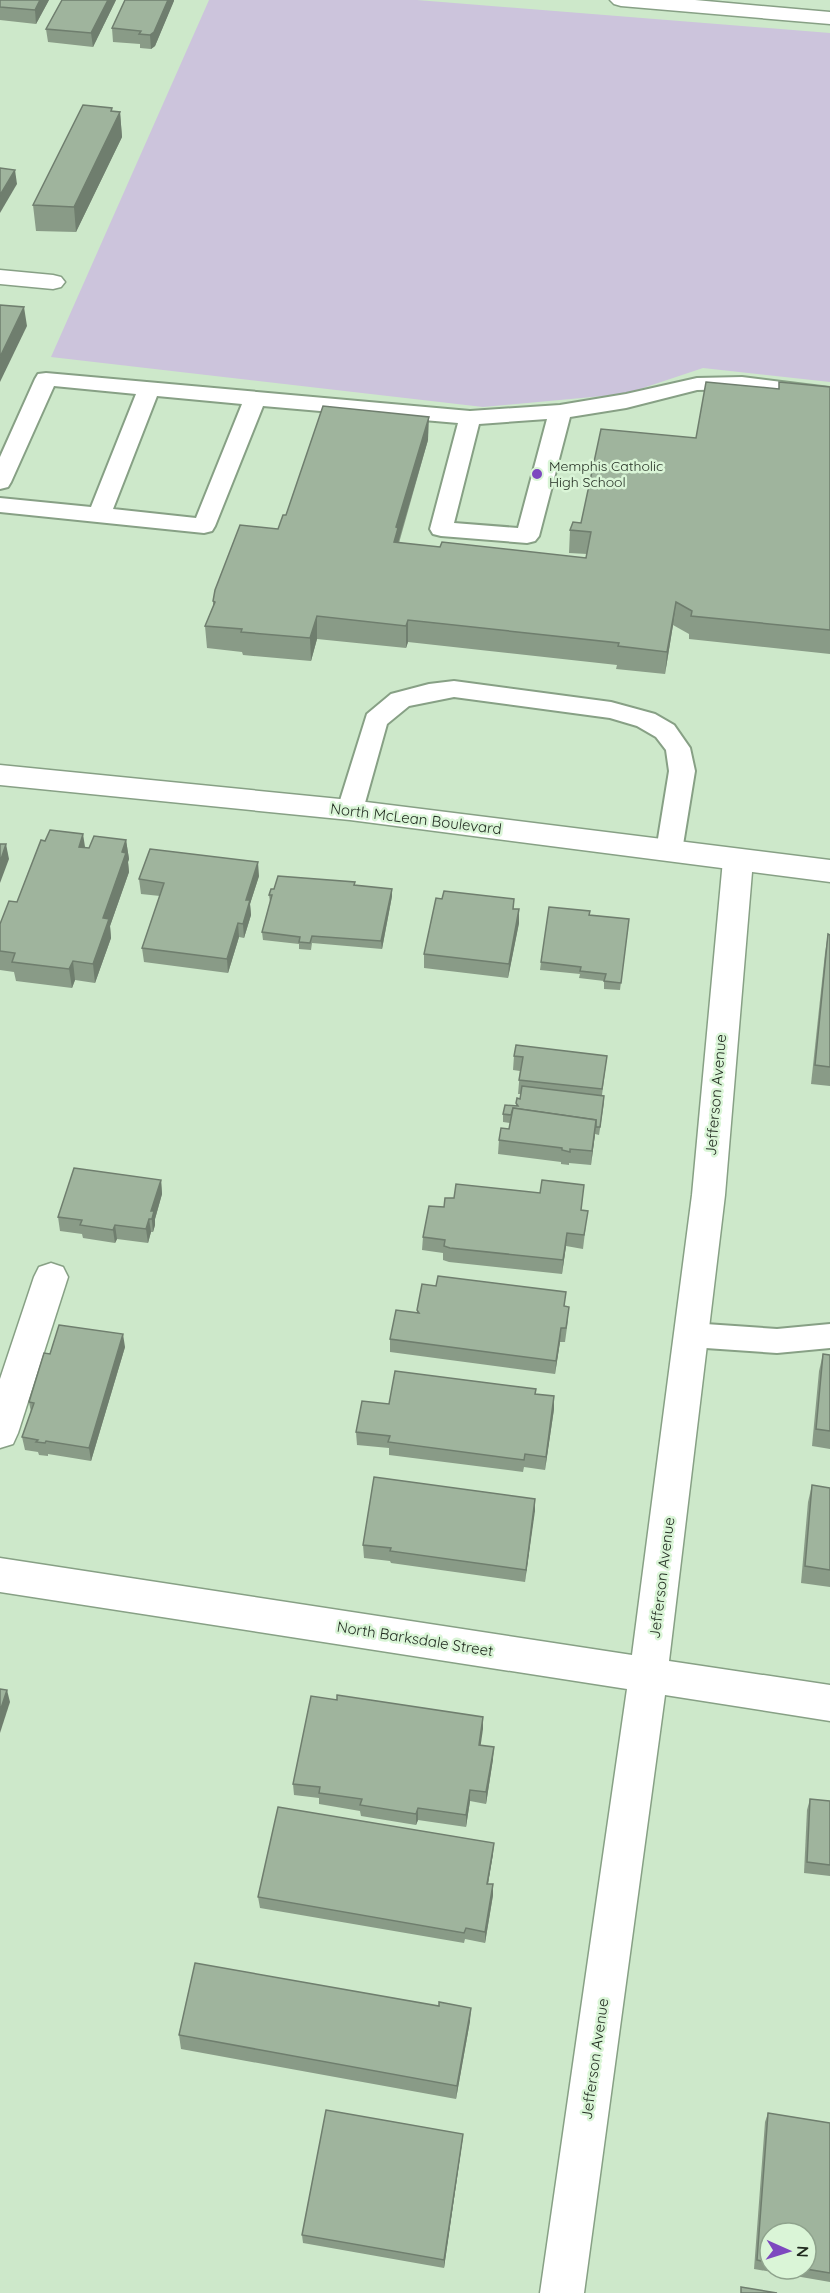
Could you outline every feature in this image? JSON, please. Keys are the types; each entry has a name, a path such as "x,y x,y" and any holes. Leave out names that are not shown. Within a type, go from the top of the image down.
{"street":[{"path":"621,0 830,18"},
{"path":"0,277 53,282"},
{"name":"North McLean Boulevard","path":"0,776 350,810 830,872"},
{"name":"Jefferson Avenue","path":"562,2293 649,1675 691,1335 704,1226 738,860"},
{"path":"0,1433 51,1277"},
{"name":"North Barksdale Street","path":"0,1575 830,1703"}],"lane":[{"path":"0,482 46,379 470,418 560,412 627,401 696,384 742,383 830,395"},
{"path":"99,515 149,388"},
{"path":"0,505 204,526 255,399"},
{"path":"470,418 441,529 527,536 560,412"},
{"path":"350,810 376,720 400,700 429,692 454,689 611,710 646,720 665,731 678,748 682,771 669,851"},
{"path":"691,1335 777,1341 830,1336"}],"shaded area":[{"path":"209,0 417,0 830,33 830,382 703,368 625,394 483,407 51,357"}],"building":[{"path":"0,0 40,0 35,10 0,7"},
{"path":"62,0 108,0 91,33 46,29"},
{"path":"125,0 168,0 154,32 150,35 139,34 141,31 112,28"},
{"path":"83,105 112,108 111,111 120,112 74,207 33,205"},
{"path":"0,168 15,170 0,195"},
{"path":"0,305 24,307 0,357"},
{"path":"706,382 779,389 779,382 830,387 830,630 691,616 692,611 676,602 667,652 618,646 619,643 408,620 406,626 317,616 310,638 241,632 242,629 205,626 215,602 213,601 215,590 240,525 278,529 283,515 286,515 323,406 429,417 396,527 398,528 394,542 440,547 442,542 586,558 591,532 570,530 573,522 581,523 601,429 696,438"},
{"path":"50,830 83,834 79,847 89,848 94,836 126,840 122,852 126,853 103,918 109,919 93,964 73,961 69,969 12,962 15,953 0,951 0,924 9,901 17,902 41,840 45,841"},
{"path":"0,844 6,844 0,862"},
{"path":"150,849 258,862 246,900 250,900 243,924 238,923 227,959 142,948 164,883 139,879"},
{"path":"278,876 355,882 354,885 392,889 381,941 312,936 310,943 299,942 300,937 262,932 272,895 269,895 271,889 274,889"},
{"path":"444,891 514,899 513,909 519,909 509,964 424,954 436,898 442,899"},
{"path":"549,907 590,911 589,915 629,919 621,983 604,981 606,974 580,971 581,967 541,962"},
{"path":"828,934 830,935 830,1067 815,1065"},
{"path":"516,1045 607,1056 602,1089 519,1080 523,1057 514,1056"},
{"path":"522,1086 604,1096 600,1127 596,1127 596,1120 513,1108 511,1115 503,1114 505,1105 518,1106 517,1098 520,1099"},
{"path":"513,1108 596,1120 592,1151 570,1149 570,1152 562,1148 499,1140 501,1128 509,1129"},
{"path":"74,1168 161,1180 151,1211 154,1211 152,1219 149,1219 146,1229 115,1225 113,1230 80,1225 82,1220 58,1217"},
{"path":"542,1180 584,1185 581,1210 588,1211 584,1235 567,1233 563,1260 450,1248 444,1246 445,1240 423,1237 429,1206 444,1207 445,1198 454,1198 456,1184 540,1193"},
{"path":"438,1276 566,1292 564,1306 569,1307 566,1328 561,1328 556,1361 390,1339 396,1310 419,1313 417,1310 422,1284 436,1286"},
{"path":"59,1325 123,1334 89,1448 46,1441 45,1443 36,1442 38,1440 22,1437 34,1403 29,1402 44,1353 50,1354"},
{"path":"823,1354 830,1355 830,1431 816,1429"},
{"path":"395,1371 536,1389 535,1394 554,1396 546,1457 525,1454 524,1460 388,1442 390,1436 356,1432 362,1401 389,1404"},
{"path":"374,1477 535,1499 526,1570 390,1551 391,1548 363,1545"},
{"path":"812,1485 830,1488 830,1570 805,1566"},
{"path":"0,1689 7,1690 0,1711"},
{"path":"337,1695 483,1717 479,1745 494,1747 486,1792 470,1790 466,1815 418,1808 416,1814 360,1805 362,1799 319,1793 320,1787 293,1784 311,1696 337,1700"},
{"path":"810,1799 830,1801 830,1865 807,1862"},
{"path":"278,1807 494,1843 487,1884 493,1884 485,1932 466,1928 464,1933 258,1897"},
{"path":"195,1963 439,2006 439,2002 471,2008 457,2086 179,2035"},
{"path":"326,2110 463,2134 444,2260 302,2235"},
{"path":"768,2113 830,2123 830,2273 818,2271 818,2221 760,2221"},
{"path":"741,2287 777,2293 741,2293"}],"place":[{"name":"Memphis Catholic High School","path":"537,474"}]}
